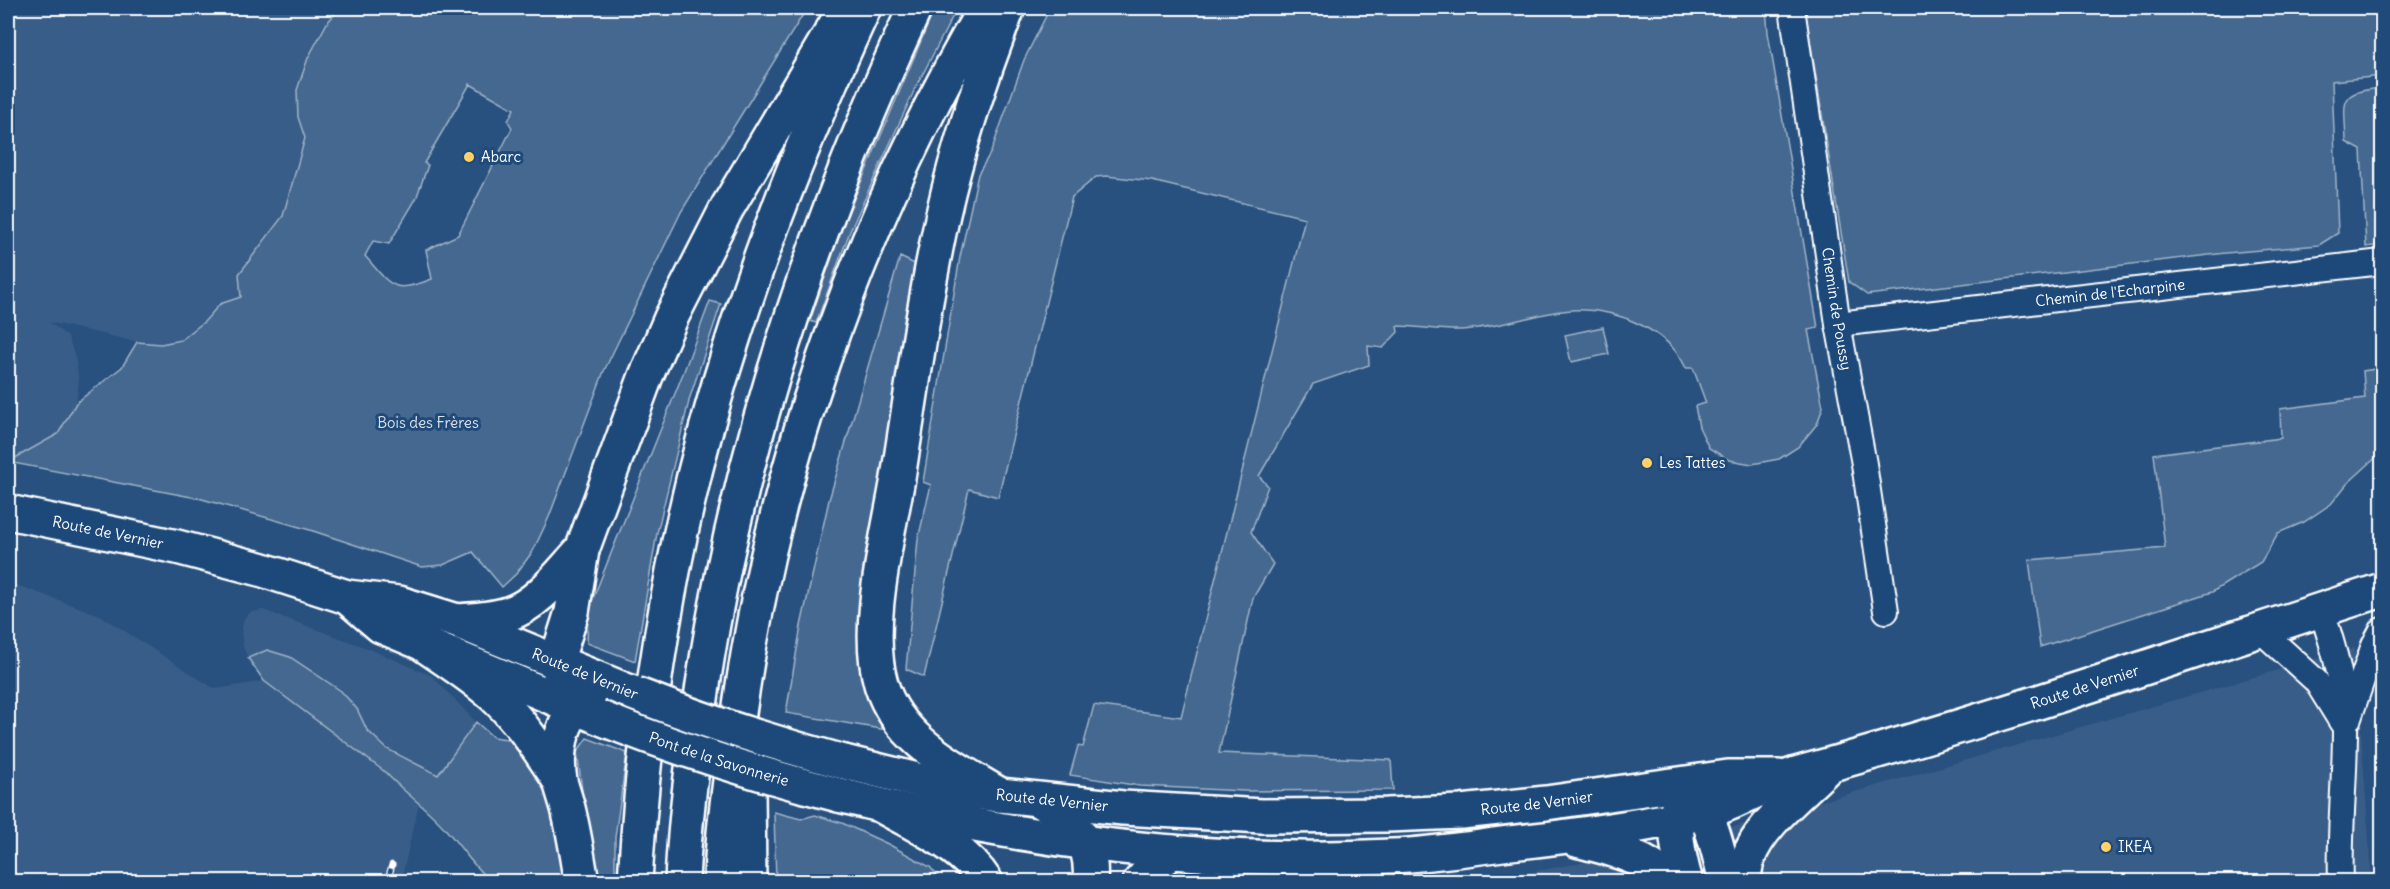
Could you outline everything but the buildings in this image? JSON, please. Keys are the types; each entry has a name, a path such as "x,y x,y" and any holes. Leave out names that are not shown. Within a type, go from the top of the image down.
{"main road":[{"path":"588,712 563,683 558,663 572,612 582,550 646,376 698,262 757,154 846,8"},
{"path":"635,882 644,770 664,624 690,495 704,441 732,341 777,210 864,8"},
{"path":"682,882 687,810 705,665 724,565 752,444 788,326 830,207 915,8"},
{"path":"721,882 726,814 751,633 792,457 829,340 875,224 900,168 985,8"},
{"path":"1000,795 935,755 908,730 890,705 881,684 875,639 881,575 943,213 978,84 1008,8"},
{"name":"Route de Vernier","path":"8,512 177,547 250,566 347,597 399,603 457,621 716,725 776,744 962,791 1123,808 1262,816 1387,815 1461,812 1728,777 1786,778"},
{"path":"457,621 508,614 524,607 537,597 582,550"},
{"name":"Route de Vernier","path":"839,795 882,806 1084,842 1172,852 1282,858 1395,856 1564,837 1690,815 1734,803 1786,778 2071,691 2382,590"},
{"name":"Route de Vernier","path":"347,597 381,626 588,712"},
{"path":"749,882 747,815 751,633"},
{"path":"426,646 474,679 496,698 521,725 560,781"},
{"path":"582,882 570,815 560,781 560,740 564,727 588,712 594,696 607,693 634,694"},
{"name":"Pont de la Savonnerie","path":"588,712 661,742 767,777 839,795"},
{"path":"1743,882 1748,858 1760,838 1774,820 1830,765"},
{"path":"1681,784 1690,815 1726,882"},
{"path":"1038,800 1065,816 1079,832 1092,865 1090,882"},
{"path":"882,806 955,849 966,858 986,882"},
{"path":"1686,882 1677,848 1690,815"},
{"path":"1564,837 1619,850 1636,857 1659,871 1671,882"},
{"path":"1140,882 1157,863 1172,852"}],"street":[{"name":"Chemin de Poussy","path":"1792,8 1838,324 1864,464 1886,611"},
{"name":"Chemin de l'Echarpine","path":"1838,324 2382,262"},
{"path":"2321,609 2333,645 2343,691 2345,729 2341,882"},
{"path":"2259,629 2316,681 2345,729"},
{"path":"2345,729 2374,645 2382,630"}],"shaded area":[{"path":"8,8 497,8 241,297 220,304 205,321 181,340 161,344 137,342 49,322 68,337 75,357 79,381 76,403 58,434 8,461"},
{"path":"8,582 100,615 215,689 264,681 385,772 419,803 401,881 8,882"},
{"path":"263,610 370,649 432,676 476,722 438,775 387,749 367,730 357,709 341,691 290,657 267,650 248,658 243,647 241,633 244,618 251,612"},
{"path":"2355,648 2372,881 1477,882 1580,863 1608,863"}],"green space":[{"name":"Bois des Frères","path":"340,8 807,8 681,212 604,371 549,517 533,551 516,574 502,587 473,552 443,565 422,567 310,530 202,499 8,462 58,434 76,403 122,367 137,342 161,344 181,340 205,321 220,304 241,297 239,274 283,216 305,138 298,117 297,90 308,58 327,23","holes":["470,84 514,109 508,121 512,128 458,235 426,250 432,279 400,287 387,281 365,256 373,241 389,244 416,199 428,165 424,163"]},
{"path":"935,8 957,8 914,91 850,231 816,323 810,321 843,225"},
{"path":"1050,8 1766,8 1768,33 1818,328 1808,330 1823,407 1817,424 1798,447 1779,459 1752,464 1729,460 1709,448 1699,427 1695,406 1706,403 1693,368 1686,368 1673,348 1655,333 1616,315 1593,310 1571,310 1461,330 1397,326 1398,332 1383,348 1368,346 1369,365 1313,384 1259,476 1268,486 1251,532 1273,564 1253,598 1219,753 1391,760 1393,790 1244,791 1140,786 1070,775 1078,746 1083,747 1094,705 1181,717 1305,218 1152,181 1106,176 1096,177 1072,197 998,497 969,489 924,677 906,669 918,539 931,485 923,482 960,257 978,174 991,152 1024,60"},
{"path":"1805,8 2382,8 2382,76 2332,81 2338,233 2319,245 2226,253 1867,295 1849,282"},
{"path":"2382,88 2382,245 2366,247 2361,150 2346,142 2345,108 2346,101 2357,92"},
{"path":"900,257 919,266 861,613 887,730 786,713 801,626 829,500"},
{"path":"710,301 721,304 690,397 657,533 635,661 587,643 588,611"},
{"path":"1603,327 1609,354 1571,362 1565,335"},
{"path":"2382,368 2382,452 2347,484 2331,504 2304,522 2278,533 2261,562 2212,592 2040,647 2029,560 2165,548 2154,454 2281,438 2280,409 2365,398 2363,371"},
{"path":"267,650 290,657 341,691 357,709 367,730 387,749 438,775 476,722 493,737 513,740 547,782 572,881 490,881 440,823 385,772 264,681 248,658"},
{"path":"587,738 627,753 615,837 615,881 594,881 577,752"},
{"path":"774,812 801,819 815,815 842,823 930,867 942,881 776,881"}],"railway":[{"path":"387,882 392,865"}],"place":[{"name":"Abarc","path":"469,157"},
{"name":"Les Tattes","path":"1647,463"},
{"name":"IKEA","path":"2106,847"}]}
